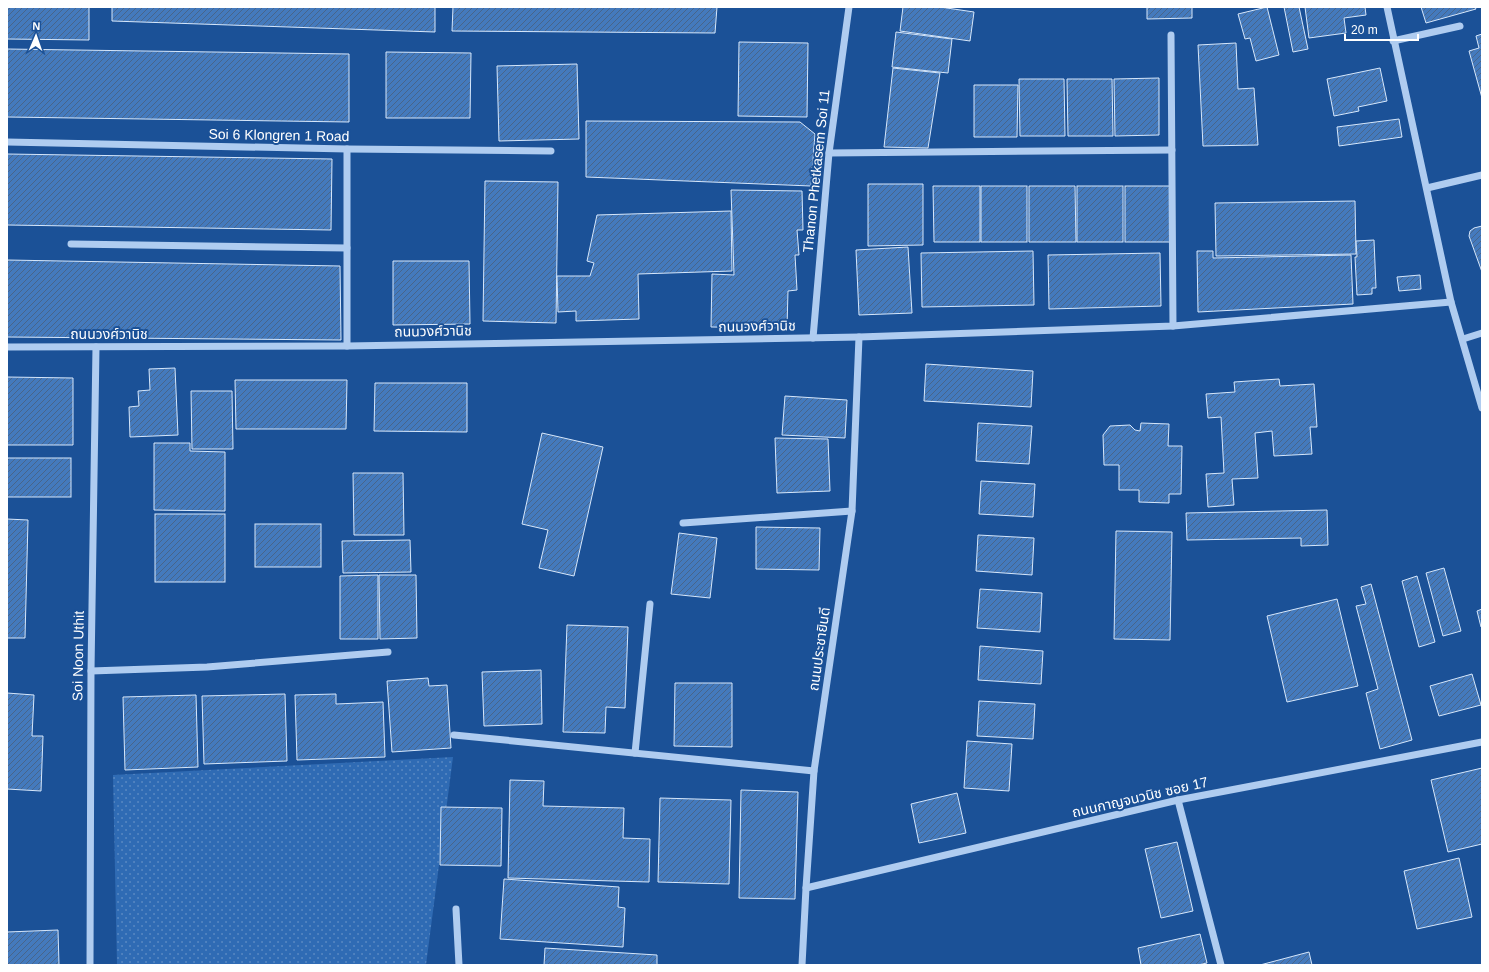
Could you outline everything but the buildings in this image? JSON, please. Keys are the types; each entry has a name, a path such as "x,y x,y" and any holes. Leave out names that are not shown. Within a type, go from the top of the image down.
{"street":[{"name":"Thanon Phetkasem Soi 11","path":"813,338 829,153 849,7"},
{"path":"1387,7 1451,302 1482,408"},
{"path":"1394,41 1460,26"},
{"path":"1171,35 1173,326"},
{"name":"Soi 6 Klongren 1 Road","path":"7,142 347,150 551,150"},
{"path":"347,150 347,346"},
{"path":"829,153 1172,150"},
{"path":"1427,188 1482,175"},
{"path":"71,244 347,248"},
{"name":"ถนนวงศ์วานิช","path":"7,346 347,346 859,337 1173,326 1451,302"},
{"path":"1463,339 1482,333"},
{"name":"ถนนประชายินดี","path":"802,965 814,771 852,511 859,337"},
{"name":"Soi Noon Uthit","path":"90,965 91,671 96,347"},
{"path":"683,523 852,511"},
{"path":"635,753 650,604"},
{"path":"91,671 207,667 388,652"},
{"path":"454,736 814,771"},
{"name":"ถนนกาญจนวนิช ซอย 17","path":"806,888 1178,800 1482,742"},
{"path":"1178,800 1221,965"},
{"path":"456,909 459,965"}],"shaded area":[{"path":"453,757 426,965 117,965 113,775"}]}
